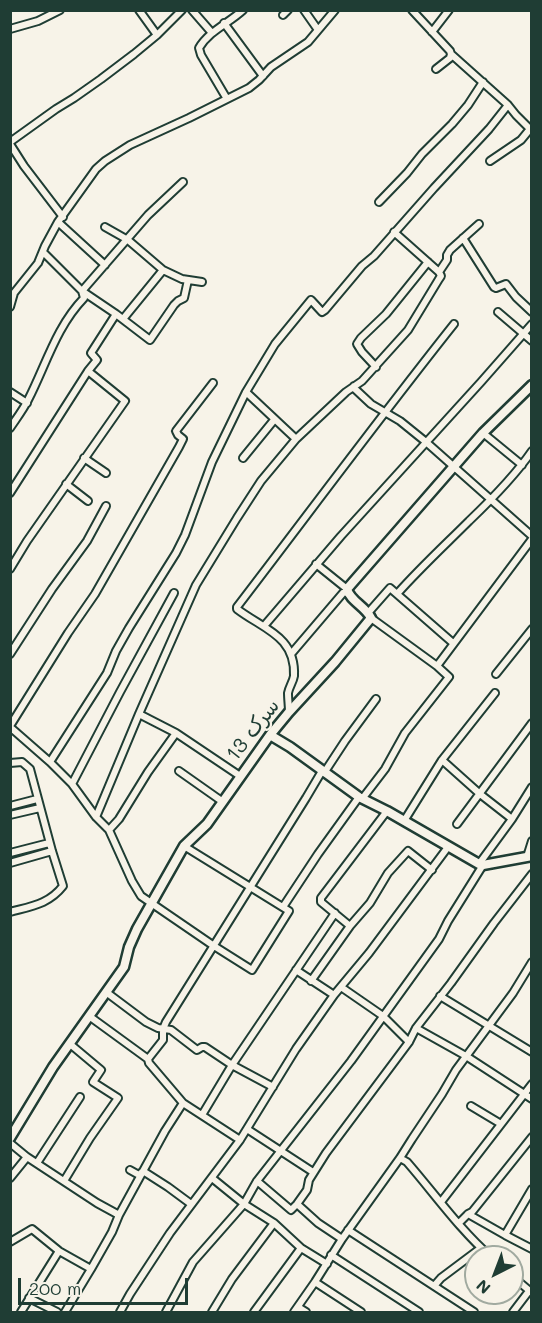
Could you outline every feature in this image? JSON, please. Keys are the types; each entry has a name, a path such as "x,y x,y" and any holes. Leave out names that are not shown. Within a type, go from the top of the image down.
{"street":[{"path":"10,29 38,21 60,10"},
{"path":"138,10 157,35"},
{"path":"105,265 61,220 10,143 101,79 157,35 182,10"},
{"path":"192,10 212,33"},
{"path":"231,10 236,17"},
{"path":"227,99 199,48 212,33 243,10"},
{"path":"304,10 318,30"},
{"path":"10,307 14,292 38,263 61,220 96,169 105,160 130,145 249,88 271,68 308,42 335,10"},
{"path":"412,10 451,54 508,105 530,129 521,140 490,161"},
{"path":"432,32 449,10"},
{"path":"224,23 263,76"},
{"path":"436,69 450,58 451,54"},
{"path":"380,202 452,124 483,82"},
{"path":"50,762 107,673 129,628 180,544 212,462 246,392 275,344 311,300 322,312 325,310 362,266 374,256 489,129 508,105"},
{"path":"82,291 148,215 183,183"},
{"path":"439,272 447,260 450,249 479,224"},
{"path":"105,227 128,240 163,270 182,279 202,282"},
{"path":"96,817 196,585 261,481 296,439 376,367 408,330 440,279 439,272 394,232"},
{"path":"463,238 494,287 506,284 531,312"},
{"path":"43,252 82,291 150,340 174,305 184,298 188,280"},
{"path":"376,367 357,344 386,314 428,262"},
{"path":"123,319 163,270"},
{"path":"10,428 27,403 57,335 84,298 82,291"},
{"path":"498,312 531,340"},
{"path":"10,493 97,360 91,353 116,314"},
{"path":"289,712 288,692 294,679 291,654 282,640 242,613 237,607 454,324"},
{"path":"264,626 316,564 531,324"},
{"path":"10,569 66,484 125,401 88,371"},
{"path":"184,846 289,910 252,970 141,896 109,830 96,817 72,784 10,727 95,594 183,440 176,431 213,383"},
{"path":"291,654 483,432 531,385"},
{"path":"354,386 371,404 400,421 426,442 531,538 437,666"},
{"path":"10,392 27,403"},
{"path":"246,392 296,439"},
{"path":"243,458 274,420"},
{"path":"483,432 522,465"},
{"path":"397,594 491,500 522,465 531,451"},
{"path":"84,458 106,473"},
{"path":"66,484 88,501"},
{"path":"10,654 52,589 87,541 106,506"},
{"path":"283,907 318,854 385,769 405,733 449,677 369,615 347,590 316,564"},
{"path":"369,615 390,588 453,643"},
{"path":"72,784 174,593"},
{"name":"سرک 13","path":"10,1138 53,1067 124,967 129,947 184,846 207,824 270,735 335,662 369,615"},
{"path":"496,674 531,629"},
{"path":"404,821 442,760 495,693"},
{"path":"148,1059 163,1040 163,1029 166,1022 250,887 323,772 376,699"},
{"path":"139,714 176,734 240,776"},
{"path":"457,824 531,723"},
{"path":"109,830 119,819 148,772 176,734"},
{"path":"270,735 360,798 481,865 529,857 531,841"},
{"path":"442,760 512,819"},
{"path":"10,763 22,762 30,769 49,843 63,886 56,896 43,903 10,912"},
{"path":"180,771 223,802"},
{"path":"166,1312 193,1263 244,1204 257,1181 439,939 481,865 531,788"},
{"path":"10,806 37,799"},
{"path":"10,815 40,808"},
{"path":"350,926 321,902 321,898 387,811"},
{"path":"10,853 49,843"},
{"path":"120,1312 146,1268 240,1140 296,1049 334,995 369,953 448,847"},
{"path":"10,863 52,851"},
{"path":"311,981 350,926 370,903 388,873 408,851 432,870"},
{"path":"257,1181 291,1210 297,1204 307,1190 313,1172 409,1042 416,1028 531,874"},
{"path":"202,1115 232,1065 334,913"},
{"path":"306,1312 296,1310 348,1230 400,1158 456,1070 513,993 531,962"},
{"path":"296,970 334,995"},
{"path":"341,987 383,1016 409,1042"},
{"path":"106,992 146,1023 171,1030 197,1050 205,1047 232,1065 273,1087"},
{"path":"440,996 531,1052"},
{"path":"89,1016 148,1059 183,1102 240,1140"},
{"path":"416,1028 466,1056 531,1099"},
{"path":"64,1181 118,1098 93,1082 101,1070 70,1044"},
{"path":"441,1202 531,1084"},
{"path":"37,1163 80,1097"},
{"path":"65,1312 183,1102"},
{"path":"471,1106 501,1124"},
{"path":"247,1129 313,1172"},
{"path":"459,1223 472,1212 531,1137"},
{"path":"10,1143 27,1157 119,1215"},
{"path":"10,1178 27,1157"},
{"path":"400,1158 407,1162 478,1245"},
{"path":"130,1170 139,1175 143,1172"},
{"path":"143,1172 191,1204"},
{"path":"212,1178 244,1204 274,1223 301,1248 327,1264"},
{"path":"505,1236 531,1189"},
{"path":"297,1204 318,1223 342,1239"},
{"path":"468,1214 531,1249"},
{"path":"212,1312 232,1279 274,1223"},
{"path":"10,1242 33,1229 58,1251 91,1269"},
{"path":"348,1230 474,1312"},
{"path":"254,1312 301,1248"},
{"path":"21,1312 58,1251"},
{"path":"331,1256 418,1312"},
{"path":"434,1286 464,1261"},
{"path":"315,1282 360,1312"},
{"path":"513,1312 530,1291"},
{"path":"30,1298 57,1312"}]}
